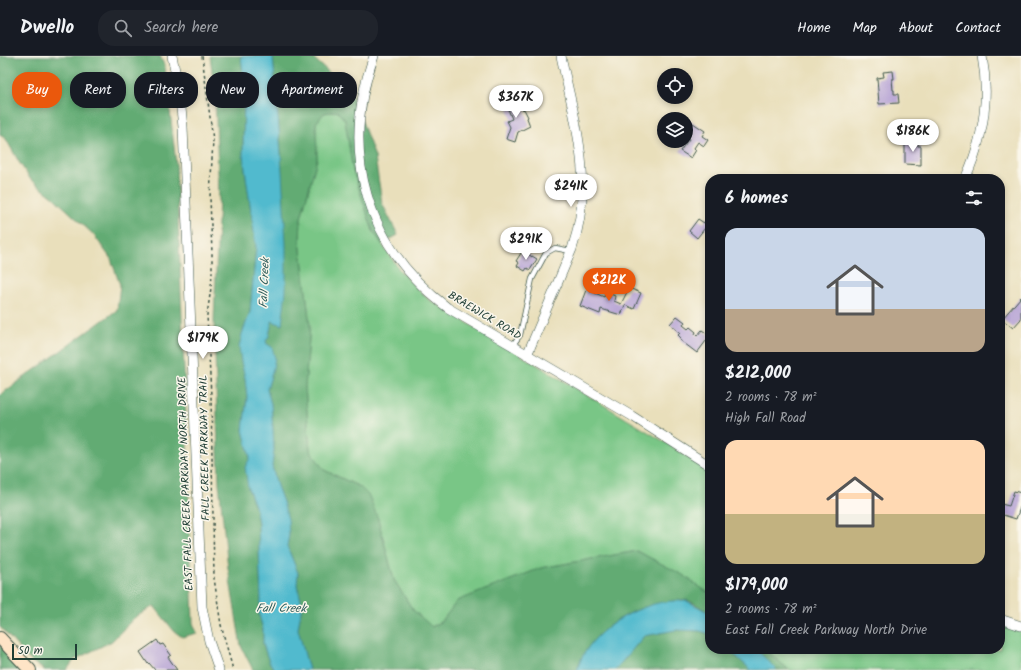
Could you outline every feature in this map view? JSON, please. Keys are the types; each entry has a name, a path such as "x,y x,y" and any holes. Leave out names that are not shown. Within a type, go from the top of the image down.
{"main road":[{"path":"0,638 30,670"}],"street":[{"name":"EAST FALL CREEK PARKWAY NORTH DRIVE","path":"172,56 179,90 183,127 202,607 209,641 219,670"},
{"name":"BRAEWICK ROAD","path":"374,56 363,95 360,115 360,160 365,188 378,226 399,261 427,292 448,308 632,416 705,463"},
{"path":"527,355 575,241 581,209 583,177 580,149 562,56"},
{"path":"967,174 976,151 983,121 986,79 982,56"},
{"path":"1005,621 1021,626"}],"lane":[{"path":"512,346 520,335 532,279 546,253 555,248 571,251"}],"path":[{"name":"FALL CREEK PARKWAY TRAIL","path":"202,56 213,140 210,197 212,254 207,314 210,380 214,578 221,625 233,670"}],"green space":[{"path":"0,56 160,56 165,67 166,72 134,72 134,108 170,108 176,164 193,623 197,633 182,637 174,631 154,606 134,618 112,641 74,660 67,670 44,670 30,660 0,627 0,395 117,310 120,285 111,259 94,235 53,197 31,180 6,139 0,135"},
{"path":"210,56 241,56 243,72 212,72"},
{"path":"273,56 311,56 329,72 274,72"},
{"path":"216,108 244,108 243,155 256,247 250,312 242,334 241,362 245,378 247,397 243,430 250,458 248,488 255,506 258,523 261,600 259,615 263,629 263,644 269,662 275,670 253,670 241,646 228,568 219,483 214,320 219,198"},
{"path":"277,108 357,108 375,157 382,203 398,235 382,244 373,231 353,171 345,120 337,111 324,113 316,123 317,159 301,218 300,241 310,326 305,387 310,450 324,470 360,487 369,496 378,519 394,580 413,610 432,627 442,621 457,601 541,568 637,551 683,575 705,590 705,610 686,600 677,600 639,609 612,624 601,633 583,656 577,670 309,670 298,629 302,604 297,585 298,573 287,546 289,535 283,502 272,466 274,450 273,429 271,404 267,389 272,373 266,341 269,336 272,321 282,324 281,153"},
{"path":"337,111 345,120 353,171 373,231 401,272 428,299 668,444 705,469 705,591 682,575 637,551 541,568 458,601 442,621 431,627 413,610 394,580 378,519 360,487 324,470 310,450 305,387 310,326 300,241 301,218 317,159 316,123 324,113"},
{"path":"1005,625 1021,630 1021,670 789,670 771,654 1005,654"},
{"path":"676,630 705,632 705,654 733,654 751,670 615,670 644,636"},
{"path":"0,645 24,670 0,670"},
{"path":"761,654 771,654 789,670 777,670"}],"water":[{"name":"Fall Creek","path":"241,56 273,56 274,72 267,72 267,108 277,108 286,244 286,291 282,325 272,321 269,336 266,341 267,344 272,347 275,358 267,389 271,404 273,429 274,450 272,466 288,519 289,535 287,546 298,573 297,585 302,604 298,629 309,670 275,670 269,662 263,644 263,629 259,615 261,600 258,523 255,506 248,488 245,467 250,458 243,430 247,397 239,347 250,312 256,247 243,155 244,108 259,108 259,72 243,72"},
{"path":"685,600 705,610 705,632 676,630 644,636 615,670 577,670 589,647 607,628 618,620 642,608 666,602"},
{"path":"733,654 761,654 777,670 751,670"}],"building":[{"path":"893,71 893,90 894,94 898,94 899,103 879,104 877,78 884,77 883,72"},
{"path":"512,96 513,99 517,98 523,110 524,109 530,126 518,132 515,142 506,139 510,127 507,121 512,119 508,109 510,108 506,99"},
{"path":"693,123 705,131 702,136 708,140 704,146 698,142 694,148 696,150 691,158 680,151 682,148 693,148"},
{"path":"905,140 918,140 918,146 921,146 921,165 905,164"},
{"path":"698,219 704,223 705,221 705,228 697,238 689,231"},
{"path":"523,250 537,259 530,270 527,268 525,271 517,266 519,263 516,261"},
{"path":"629,288 641,293 634,309 625,305 621,315 601,309 600,314 580,306 586,290 591,292 592,290 604,297 606,292 615,296 614,301 621,304"},
{"path":"1021,297 1021,319 1013,328 1005,321 1005,316"},
{"path":"677,316 685,322 683,325 688,329 690,327 696,332 695,334 697,336 702,330 705,332 705,342 697,353 680,340 681,338 678,335 680,333 670,324"},
{"path":"1014,491 1021,493 1021,505 1016,519 1005,516 1005,505 1009,506"},
{"path":"157,640 160,645 163,644 171,655 168,657 177,670 155,670 149,663 148,664 140,652"}]}
